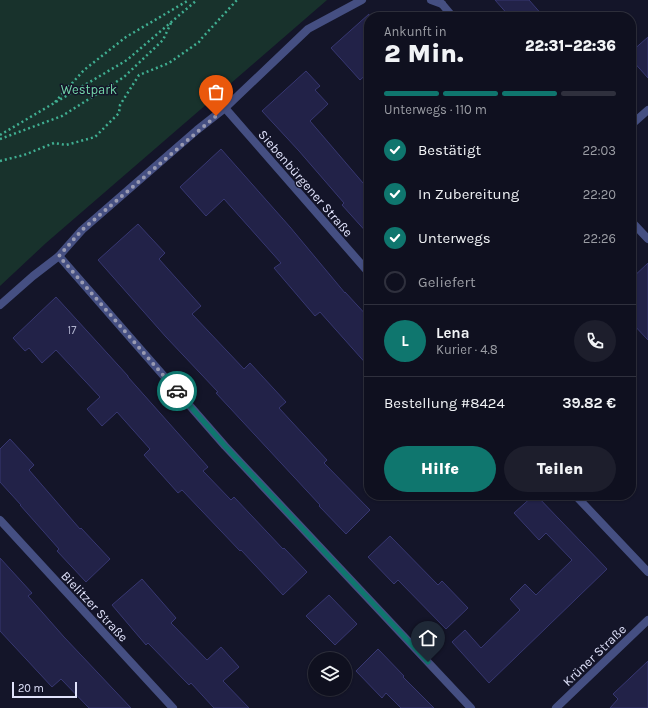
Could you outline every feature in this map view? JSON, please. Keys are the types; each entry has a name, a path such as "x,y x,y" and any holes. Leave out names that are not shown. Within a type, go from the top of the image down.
{"street":[{"path":"0,305 33,276 59,256 82,230 191,135 225,108 308,29 362,0"},
{"path":"431,0 444,2 450,12"},
{"name":"Siebenbürgener Straße","path":"225,108 364,267"},
{"path":"636,121 648,110"},
{"path":"636,226 648,239"},
{"path":"59,256 225,446 471,708"},
{"path":"580,500 648,572"},
{"name":"Bielitzer Straße","path":"0,520 173,708"},
{"name":"Krüner Straße","path":"556,708 648,620"}],"path":[{"path":"52,105 84,70 126,37 189,0"},
{"path":"0,135 126,60 197,0"},
{"path":"0,161 24,155 54,143 66,145 95,137 119,113 120,106 139,75 169,63 199,42 237,0"},
{"path":"0,139 62,116 124,77 163,40 171,22"}],"green space":[{"name":"Westpark","path":"0,0 327,0 46,243 0,286"}],"building":[{"path":"495,0 529,0 540,12 506,12"},
{"path":"364,18 364,76 360,80 331,48"},
{"path":"648,37 648,78 636,65 636,48"},
{"path":"306,71 320,86 315,90 328,104 310,121 364,184 364,229 342,205 344,203 262,111"},
{"path":"221,149 290,227 345,293 364,313 364,361 320,312 315,316 274,268 281,263 224,199 206,216 180,187"},
{"path":"138,224 165,253 159,259 201,306 192,314 244,369 250,363 286,402 279,408 327,460 324,463 370,510 346,534 216,393 218,392 166,337 98,260"},
{"path":"648,263 648,340 636,327 636,274"},
{"path":"56,297 208,467 203,471 231,500 234,497 307,572 283,595 182,490 178,493 144,455 150,449 117,412 102,426 87,409 100,397 56,350 42,363 29,348 25,351 13,338"},
{"path":"10,439 34,465 29,470 80,529 81,528 110,559 86,582 57,551 59,549 0,482 0,449"},
{"path":"528,500 541,500 607,569 489,683 452,642 465,630 481,648 520,610 510,599 525,584 536,595 572,560 546,533 539,540 514,513"},
{"path":"390,536 438,585 442,581 468,608 446,629 398,580 394,584 368,557"},
{"path":"0,558 32,593 28,596 64,637 131,708 89,708 61,679 52,687 0,631"},
{"path":"142,579 176,618 171,623 207,660 221,647 239,667 223,681 249,708 214,708 191,683 189,685 148,643 146,645 112,605"},
{"path":"329,595 357,624 335,645 306,616"},
{"path":"378,649 434,708 401,708 386,693 382,698 356,671"},
{"path":"648,661 648,708 610,708 618,699 613,694"}],"way so far":[{"path":"177,391 59,256 82,230 197,130 216,116"}],"route":[{"path":"177,391 225,446 428,662"}]}
